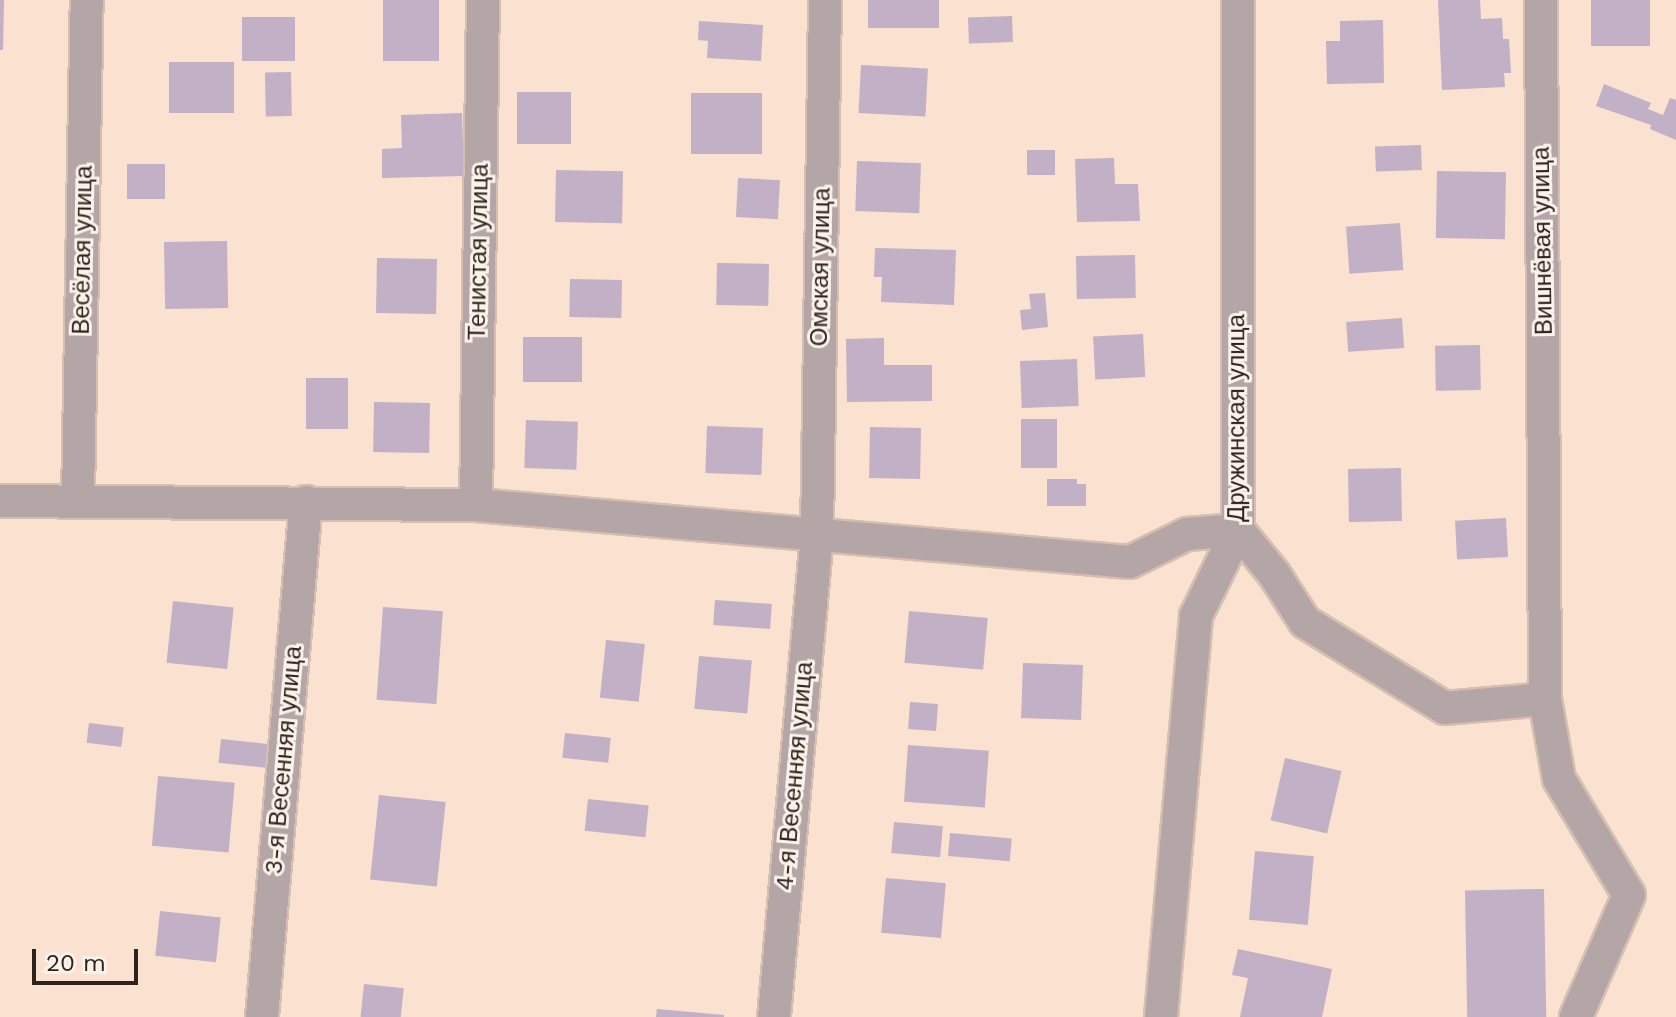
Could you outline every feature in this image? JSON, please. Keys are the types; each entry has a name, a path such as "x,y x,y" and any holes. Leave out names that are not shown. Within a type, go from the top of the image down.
{"street":[{"name":"Весёлая улица","path":"78,499 87,0"},
{"name":"Тенистая улица","path":"476,505 483,0"},
{"name":"Омская улица","path":"817,534 825,0"},
{"name":"Дружинская улица","path":"1161,1017 1196,616 1238,530 1238,0"},
{"name":"Вишнёвая улица","path":"1541,0 1545,699 1559,779 1629,895 1576,1017"},
{"path":"0,501 78,499 476,505 1130,562 1187,534 1238,530 1274,574 1305,622 1445,708 1545,699"},
{"name":"3-я Весенняя улица","path":"262,1017 306,502"},
{"name":"4-я Весенняя улица","path":"774,1017 817,534"}],"building":[{"path":"0,0 4,0 3,50 0,50"},
{"path":"383,0 439,0 439,61 383,61"},
{"path":"868,0 939,0 939,28 868,28"},
{"path":"1438,0 1480,0 1481,19 1502,18 1503,39 1509,39 1511,73 1504,73 1505,87 1442,90"},
{"path":"1591,0 1650,0 1650,46 1591,46"},
{"path":"1012,16 1013,42 969,44 968,18"},
{"path":"242,17 295,17 295,61 242,61"},
{"path":"1383,20 1384,83 1327,84 1326,41 1340,41 1340,21"},
{"path":"699,21 763,25 761,61 707,58 708,41 698,40"},
{"path":"169,62 234,62 234,113 169,113"},
{"path":"861,65 928,69 925,116 858,113"},
{"path":"265,72 291,72 292,116 266,116"},
{"path":"1604,84 1651,103 1648,109 1663,115 1670,98 1676,100 1676,140 1650,129 1651,125 1596,106"},
{"path":"517,92 571,92 571,144 517,144"},
{"path":"691,93 762,93 762,154 691,154"},
{"path":"462,113 464,176 382,178 382,149 402,148 401,115"},
{"path":"1421,145 1422,170 1376,172 1375,147"},
{"path":"1027,150 1055,150 1055,175 1027,175"},
{"path":"1114,158 1115,184 1138,184 1140,221 1077,222 1075,159"},
{"path":"857,161 921,163 919,213 855,211"},
{"path":"127,164 165,164 165,199 127,199"},
{"path":"556,170 623,171 622,223 555,222"},
{"path":"1437,171 1506,172 1505,239 1436,238"},
{"path":"738,178 780,180 778,219 736,217"},
{"path":"1400,223 1403,270 1349,274 1346,227"},
{"path":"227,241 228,308 165,309 164,242"},
{"path":"875,248 956,250 954,305 881,302 882,277 874,277"},
{"path":"1135,255 1136,298 1077,299 1076,256"},
{"path":"377,258 437,259 436,314 376,313"},
{"path":"717,263 769,264 768,306 716,305"},
{"path":"570,279 622,280 621,318 569,317"},
{"path":"1045,293 1048,327 1022,330 1020,310 1031,309 1029,294"},
{"path":"1402,318 1404,348 1348,352 1346,322"},
{"path":"1143,334 1145,377 1095,380 1093,337"},
{"path":"523,337 582,337 582,382 523,382"},
{"path":"884,338 884,365 932,365 932,401 847,402 846,339"},
{"path":"1480,345 1481,390 1436,391 1435,346"},
{"path":"1077,359 1079,406 1022,408 1020,361"},
{"path":"306,378 348,378 348,429 306,429"},
{"path":"374,402 430,403 429,453 373,452"},
{"path":"1021,419 1057,419 1057,468 1021,468"},
{"path":"526,420 578,422 576,470 524,468"},
{"path":"707,426 763,428 761,475 705,473"},
{"path":"870,427 921,428 920,479 869,478"},
{"path":"1401,468 1402,521 1349,522 1348,469"},
{"path":"1047,479 1077,479 1077,484 1086,484 1086,506 1047,506"},
{"path":"1506,518 1508,557 1457,560 1455,521"},
{"path":"715,600 772,604 770,629 713,625"},
{"path":"173,601 234,607 227,669 167,663"},
{"path":"383,607 443,611 436,704 377,700"},
{"path":"909,611 988,618 983,670 904,663"},
{"path":"606,640 645,644 639,702 600,698"},
{"path":"699,656 752,661 747,713 694,709"},
{"path":"1023,663 1083,665 1081,720 1021,718"},
{"path":"910,702 938,704 936,731 908,729"},
{"path":"89,723 124,727 121,747 87,743"},
{"path":"565,733 611,738 608,763 562,758"},
{"path":"221,739 271,744 268,768 218,763"},
{"path":"908,745 989,751 985,808 904,802"},
{"path":"1285,758 1342,771 1327,833 1271,820"},
{"path":"158,776 235,783 229,852 152,846"},
{"path":"379,795 446,802 437,887 370,880"},
{"path":"588,799 649,805 645,837 585,831"},
{"path":"894,822 943,826 940,857 891,853"},
{"path":"950,833 1012,838 1010,861 948,856"},
{"path":"1255,851 1314,856 1308,925 1249,920"},
{"path":"886,878 946,883 941,938 881,933"},
{"path":"1544,889 1546,1017 1467,1017 1465,890"},
{"path":"160,911 221,917 216,962 155,956"},
{"path":"1238,949 1332,969 1322,1017 1240,1017 1248,978 1232,975"},
{"path":"364,984 404,988 401,1017 361,1017"},
{"path":"657,1009 724,1015 724,1017 656,1017"}]}
